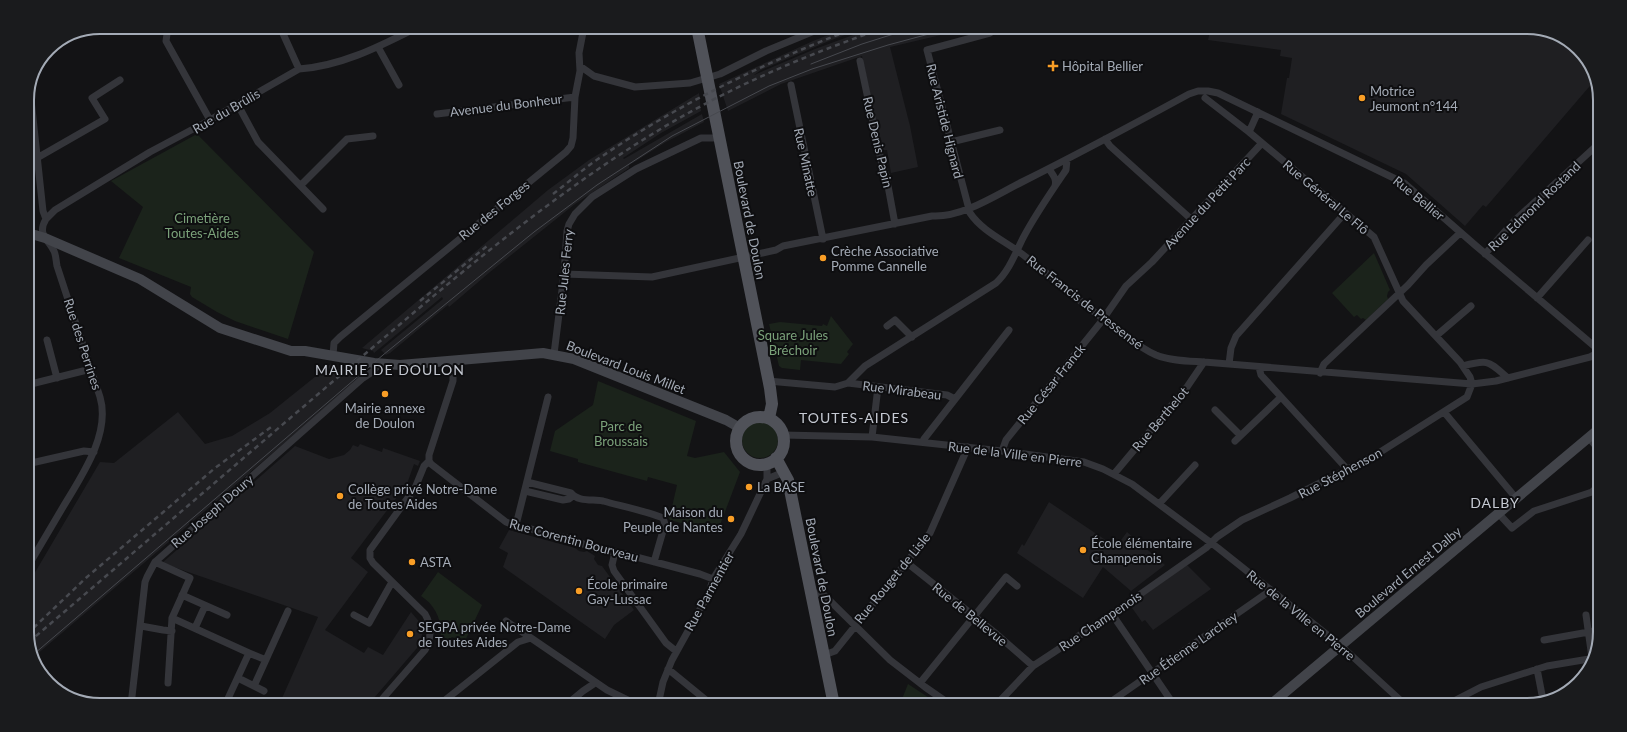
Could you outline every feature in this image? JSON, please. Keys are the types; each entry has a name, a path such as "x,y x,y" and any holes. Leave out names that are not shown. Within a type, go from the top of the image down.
{"main road":[{"name":"Boulevard de Doulon","path":"698,34 768,381 772,404 769,418"},
{"path":"752,418 769,418 776,423 783,435 784,446 776,458 765,464 752,463 741,455 737,448 736,440 740,428 745,422 752,418"},
{"name":"Boulevard de Doulon","path":"776,458 788,480 833,698"}],"street":[{"path":"167,34 166,40 210,120"},
{"path":"283,34 299,69"},
{"name":"Rue du Brûlis","path":"46,219 55,210 134,161 210,120 299,69 314,68 354,57 404,34"},
{"name":"Rue des Forges","path":"333,355 334,343 340,337 566,152 571,146 573,138 575,97 583,34"},
{"path":"580,66 594,76 635,87 690,83 720,74 766,51 807,34"},
{"name":"Rue Aristide Hignard","path":"968,208 927,50 986,34"},
{"path":"378,47 398,85"},
{"name":"Rue Denis Papin","path":"860,61 882,165 886,175 895,224"},
{"path":"37,158 105,119 92,98 120,80"},
{"name":"Rue Minatte","path":"791,85 823,239"},
{"name":"Rue Bellier","path":"1105,139 1189,94 1198,91 1208,91 1218,94 1395,177 1409,187 1460,233 1593,346"},
{"name":"Avenue du Bonheur","path":"437,114 575,97"},
{"name":"Rue Général Le Flô","path":"1205,98 1249,132 1374,238 1403,302 1463,366 1470,377 1472,384"},
{"path":"238,104 258,142 323,209"},
{"path":"1249,132 1258,112"},
{"path":"34,129 43,211 46,219 43,226 45,238"},
{"path":"951,142 1000,130"},
{"path":"301,186 347,139 373,136"},
{"name":"Rue Jules Ferry","path":"554,354 569,224 575,214 592,197 636,168 659,159 694,141 707,137 719,138"},
{"path":"564,274 652,277 776,250 783,246 955,214 1067,160 1105,139 1110,146 1191,220"},
{"name":"Avenue du Petit Parc","path":"1102,319 1126,286 1152,262 1262,143"},
{"name":"Rue Edmond Rostand","path":"1485,254 1514,221 1593,149"},
{"path":"768,381 830,388 848,383 865,366 996,283 1018,251 1023,239 1066,170 1067,160"},
{"path":"1049,169 1056,181 1055,186"},
{"name":"Rue Francis de Pressensé","path":"968,208 972,217 977,222 1018,251 1102,319 1156,355 1169,358 1258,367 1472,384 1508,378"},
{"path":"1229,364 1231,348 1236,336 1345,213"},
{"path":"1320,372 1324,364 1400,293 1426,265 1460,233"},
{"name":"Boulevard Louis Millet","path":"34,235 45,238 140,279 226,330 291,351 305,351 378,364 400,366 453,362 522,354 554,354 582,362 726,420 740,428"},
{"name":"Rue des Perrines","path":"34,556 94,452 100,430 102,410 100,397 57,266 54,251 45,238"},
{"path":"1537,298 1588,240"},
{"path":"1436,336 1471,306"},
{"name":"Rue César Franck","path":"1002,451 1006,440 1102,319"},
{"path":"887,326 895,320 912,337"},
{"path":"924,439 1008,330"},
{"path":"46,340 57,378"},
{"path":"1463,366 1480,362 1489,362 1508,378 1593,356"},
{"path":"383,698 425,650 430,636 430,625 425,614 373,563 370,558 370,550 415,488 424,466 429,461 429,455 453,381 453,362"},
{"name":"Rue Berthelot","path":"1114,474 1187,387 1204,362"},
{"name":"Rue Joseph Doury","path":"132,698 146,576 155,562 372,372 378,364"},
{"path":"1258,367 1261,375 1347,469"},
{"path":"34,383 91,369"},
{"name":"Rue Mirabeau","path":"848,383 947,395 955,399"},
{"name":"Rue Stéphenson","path":"1211,543 1242,520 1374,456 1466,397 1472,384"},
{"path":"872,437 878,387"},
{"path":"516,524 548,397"},
{"path":"1215,410 1238,438 1281,397"},
{"path":"1444,412 1516,498"},
{"name":"Boulevard Ernest Dalby","path":"1278,698 1593,434"},
{"name":"Rue de la Ville en Pierre","path":"783,435 872,437 1002,451 1084,462 1114,474 1132,484 1271,590 1340,645 1398,698"},
{"path":"1588,438 1593,443"},
{"name":"Rue Rouget de Lisle","path":"824,655 835,651 930,533 968,448"},
{"path":"34,463 84,452 94,452"},
{"name":"Rue Corentin Bourveau","path":"429,461 506,522 574,540 590,547 654,562 700,574 713,579"},
{"path":"765,464 767,468 767,479 784,472"},
{"path":"1159,504 1195,464"},
{"name":"Rue Parmentier","path":"660,698 663,682 676,651 709,593 713,579 740,534 767,479"},
{"path":"527,482 567,492 573,496 586,500 603,501 663,518 665,524 654,562"},
{"path":"525,491 563,500 569,499 573,496"},
{"path":"1498,513 1512,528 1534,511 1593,491"},
{"name":"Rue Champenois","path":"1003,698 1033,666 1112,614 1211,543"},
{"path":"615,552 612,565 614,572 666,643 676,651"},
{"path":"155,562 190,578 172,618 168,683"},
{"name":"Rue de Bellevue","path":"906,562 1033,666"},
{"path":"920,683 1006,577 1017,586"},
{"path":"354,615 370,623 392,582"},
{"name":"Rue Étienne Larchey","path":"1116,698 1271,590"},
{"path":"811,594 823,594 890,660 942,698"},
{"path":"182,595 227,615"},
{"path":"195,628 205,606"},
{"path":"254,686 288,611"},
{"path":"1112,614 1169,698"},
{"path":"1586,616 1591,648"},
{"path":"172,618 266,660"},
{"path":"506,620 595,683 624,698"},
{"path":"140,626 172,631"},
{"path":"1544,640 1593,632"},
{"path":"449,698 518,642 531,638"},
{"path":"229,698 249,653"},
{"path":"1460,698 1481,687 1537,670 1587,659"},
{"path":"668,669 703,698"},
{"path":"1537,670 1542,695"},
{"path":"238,678 264,691"},
{"path":"574,698 595,683"}],"shaded area":[{"path":"831,34 848,34 761,70 754,75 815,49 856,34 945,34 890,47 910,126 918,167 891,173 887,150 882,150 862,56 781,84 728,111 719,84"},
{"path":"1209,34 1540,35 1560,43 1574,53 1586,71 1591,85 1486,207 1483,205 1465,226 1406,174 1281,114 1292,58 1280,56 1281,50 1208,40"},
{"path":"699,93 701,111 661,133 623,158 624,159 702,114 704,122 666,142 629,165 629,168 575,204 390,353 386,355 381,350 443,299 442,297 374,353 373,351 362,348 548,190 589,160"},
{"path":"331,364 335,368 354,371 356,369 363,376 38,654 34,636 34,574 100,462 114,463 178,412 205,444 232,436 270,413"},
{"path":"360,444 382,452 383,448 420,461 418,466 414,464 407,484 351,558 368,572 325,630 364,653 368,647 383,655 411,612 422,625 422,638 417,648 374,698 282,698 318,617 162,563 295,446 329,459 344,455 353,445 358,447"},
{"name":"École élémentaire Champenois","path":"1049,502 1116,547 1127,532 1165,565 1131,591 1103,567 1083,598 1017,553 1022,544 1024,546"},
{"name":"École primaire Gay-Lussac","path":"509,530 575,548 579,551 587,551 595,556 594,559 598,565 602,566 634,610 614,625 605,639 503,567 508,553 499,548"},
{"path":"1187,565 1211,589 1153,630 1145,620 1142,622 1130,605"}],"green space":[{"name":"Cimetière Toutes-Aides","path":"197,134 314,252 288,339 235,321 192,297 190,294 191,287 119,258 143,207 111,181"},
{"path":"1374,253 1390,290 1387,296 1388,299 1366,320 1363,318 1361,319 1357,315 1354,317 1332,293"},
{"name":"Square Jules Bréchoir","path":"831,316 853,344 847,352 849,354 841,364 801,360 800,370 782,368 779,366 769,324 780,322 822,326 823,324 827,326"},
{"name":"Parc de Broussais","path":"598,381 696,421 687,456 695,458 724,452 740,472 717,533 670,520 664,512 672,507 677,485 648,477 647,481 578,462 578,459 550,451 555,431 593,405"},
{"path":"760,422 773,427 778,440 773,453 760,458 747,453 742,440 747,427"},
{"path":"438,572 482,605 465,641 452,637 441,647 439,645 441,631 438,617 427,600 421,596"},
{"path":"908,684 929,698 902,698"}],"tram line":[{"path":"811,64 862,44 894,34"},
{"path":"37,651 383,355 534,232 597,185 672,136 769,86 812,69 888,45 929,34"}],"railway":[{"path":"553,194 601,157 631,137 693,101 725,84 840,34"},
{"path":"34,638 430,299 541,210 619,155 686,114 770,72 866,34"},
{"path":"420,301 487,246"},
{"path":"34,627 87,577 215,468 274,425"}],"place":[{"name":"Hôpital Bellier","path":"1053,66"},
{"name":"Motrice Jeumont n°144","path":"1362,98"},
{"name":"Crèche Associative Pomme Cannelle","path":"823,258"},
{"name":"Mairie annexe de Doulon","path":"385,394"},
{"name":"La BASE","path":"749,487"},
{"name":"Collège privé Notre-Dame de Toutes Aides","path":"340,496"},
{"name":"Maison du Peuple de Nantes","path":"731,519"},
{"name":"École élémentaire Champenois","path":"1083,550"},
{"name":"ASTA","path":"412,562"},
{"name":"École primaire Gay-Lussac","path":"579,591"},
{"name":"SEGPA privée Notre-Dame de Toutes Aides","path":"410,634"}],"district":[{"name":"MAIRIE DE DOULON","path":"390,370"},
{"name":"TOUTES-AIDES","path":"854,418"},
{"name":"DALBY","path":"1495,503"}]}
